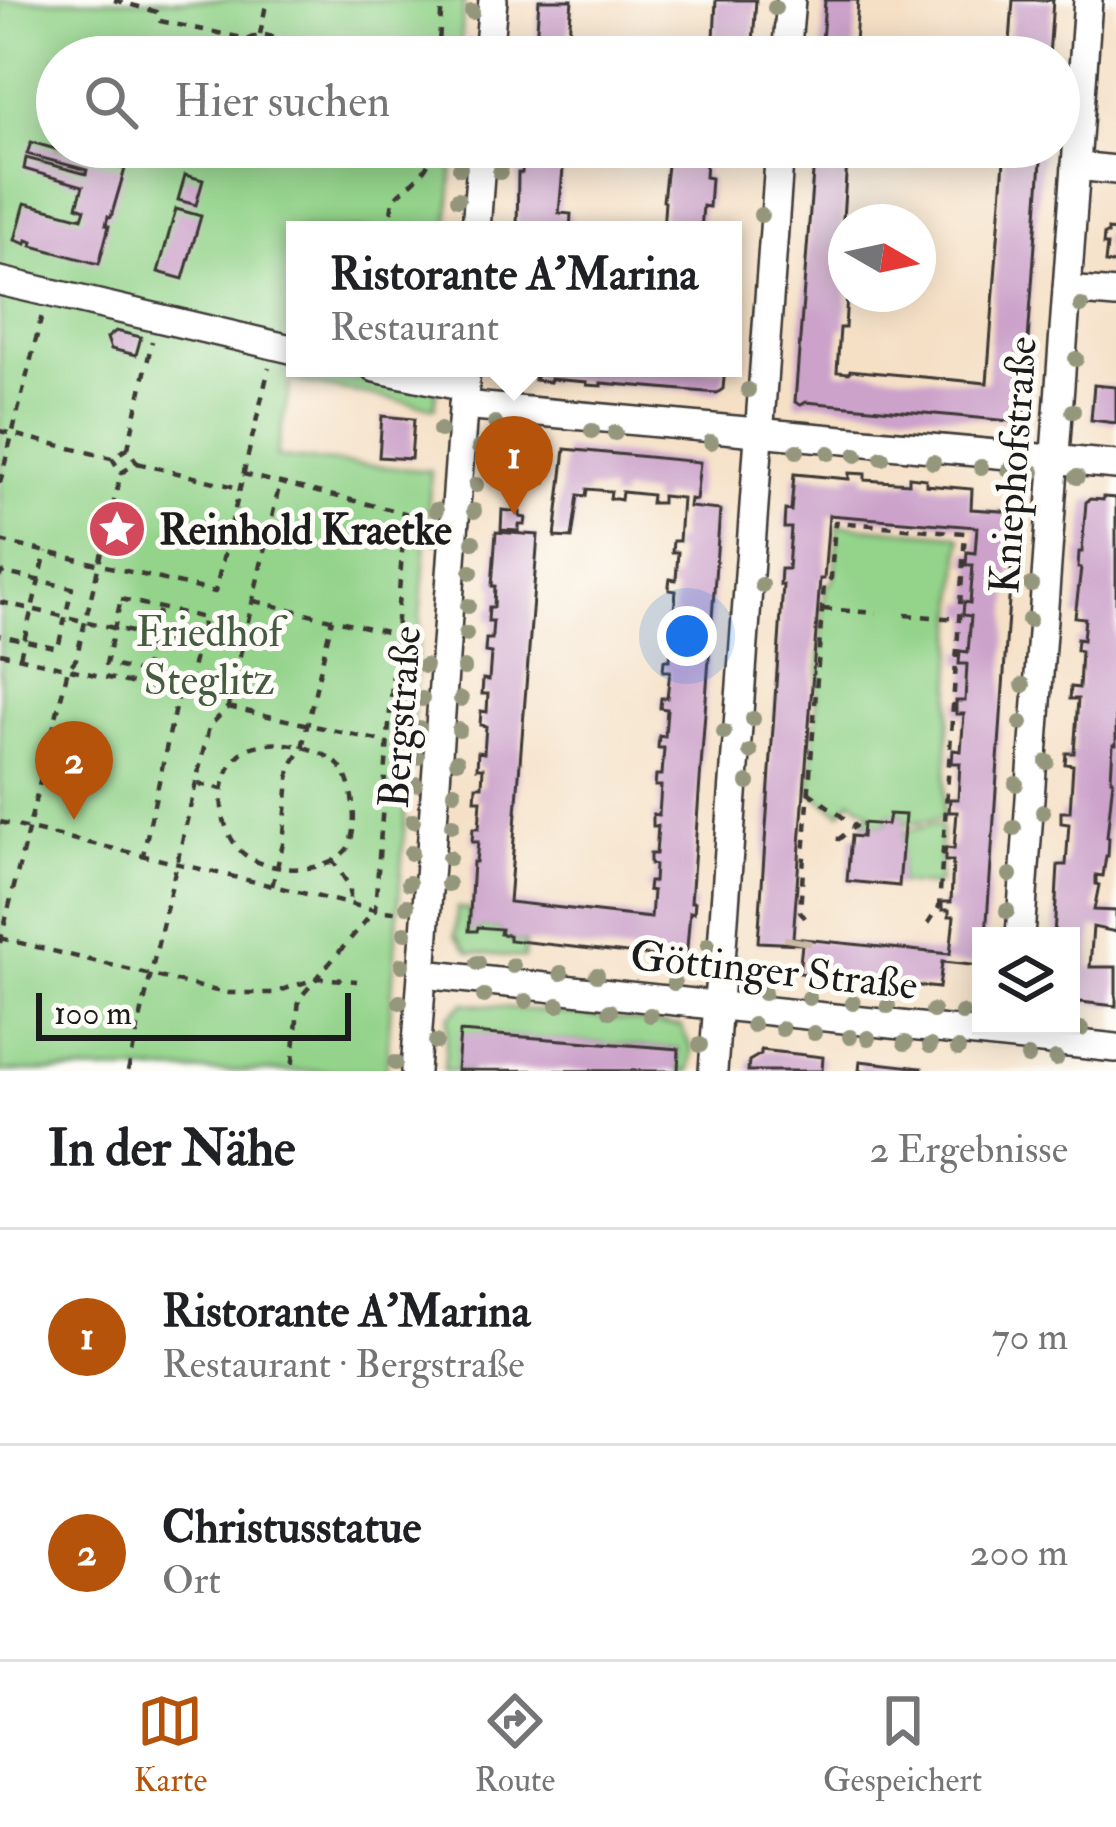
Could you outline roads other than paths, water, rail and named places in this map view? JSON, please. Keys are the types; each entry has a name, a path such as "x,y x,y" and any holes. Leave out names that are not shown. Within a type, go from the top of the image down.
{"street":[{"path":"490,36 493,0"},
{"path":"788,36 790,0"},
{"name":"Kniephofstraße","path":"1080,111 1088,0"},
{"path":"1080,166 1116,170"},
{"path":"477,221 480,168"},
{"path":"713,1071 778,168"},
{"name":"Kniephofstraße","path":"1021,927 1076,168"},
{"path":"0,281 285,347"},
{"path":"1067,290 1116,294"},
{"path":"412,377 759,433 1116,465"},
{"name":"Bergstraße","path":"415,1071 464,387"},
{"name":"Göttinger Straße","path":"422,974 972,1027"},
{"name":"Göttinger Straße","path":"1036,1035 1116,1048"}],"tunnel":[{"path":"797,944 798,938"}],"place":[{"name":"Ristorante A'Marina","path":"514,515"},
{"name":"Reinhold Kraetke","path":"117,529"},
{"name":"Christusstatue","path":"74,820"}],"park label":[{"name":"Friedhof Steglitz","path":"209,655"}]}
